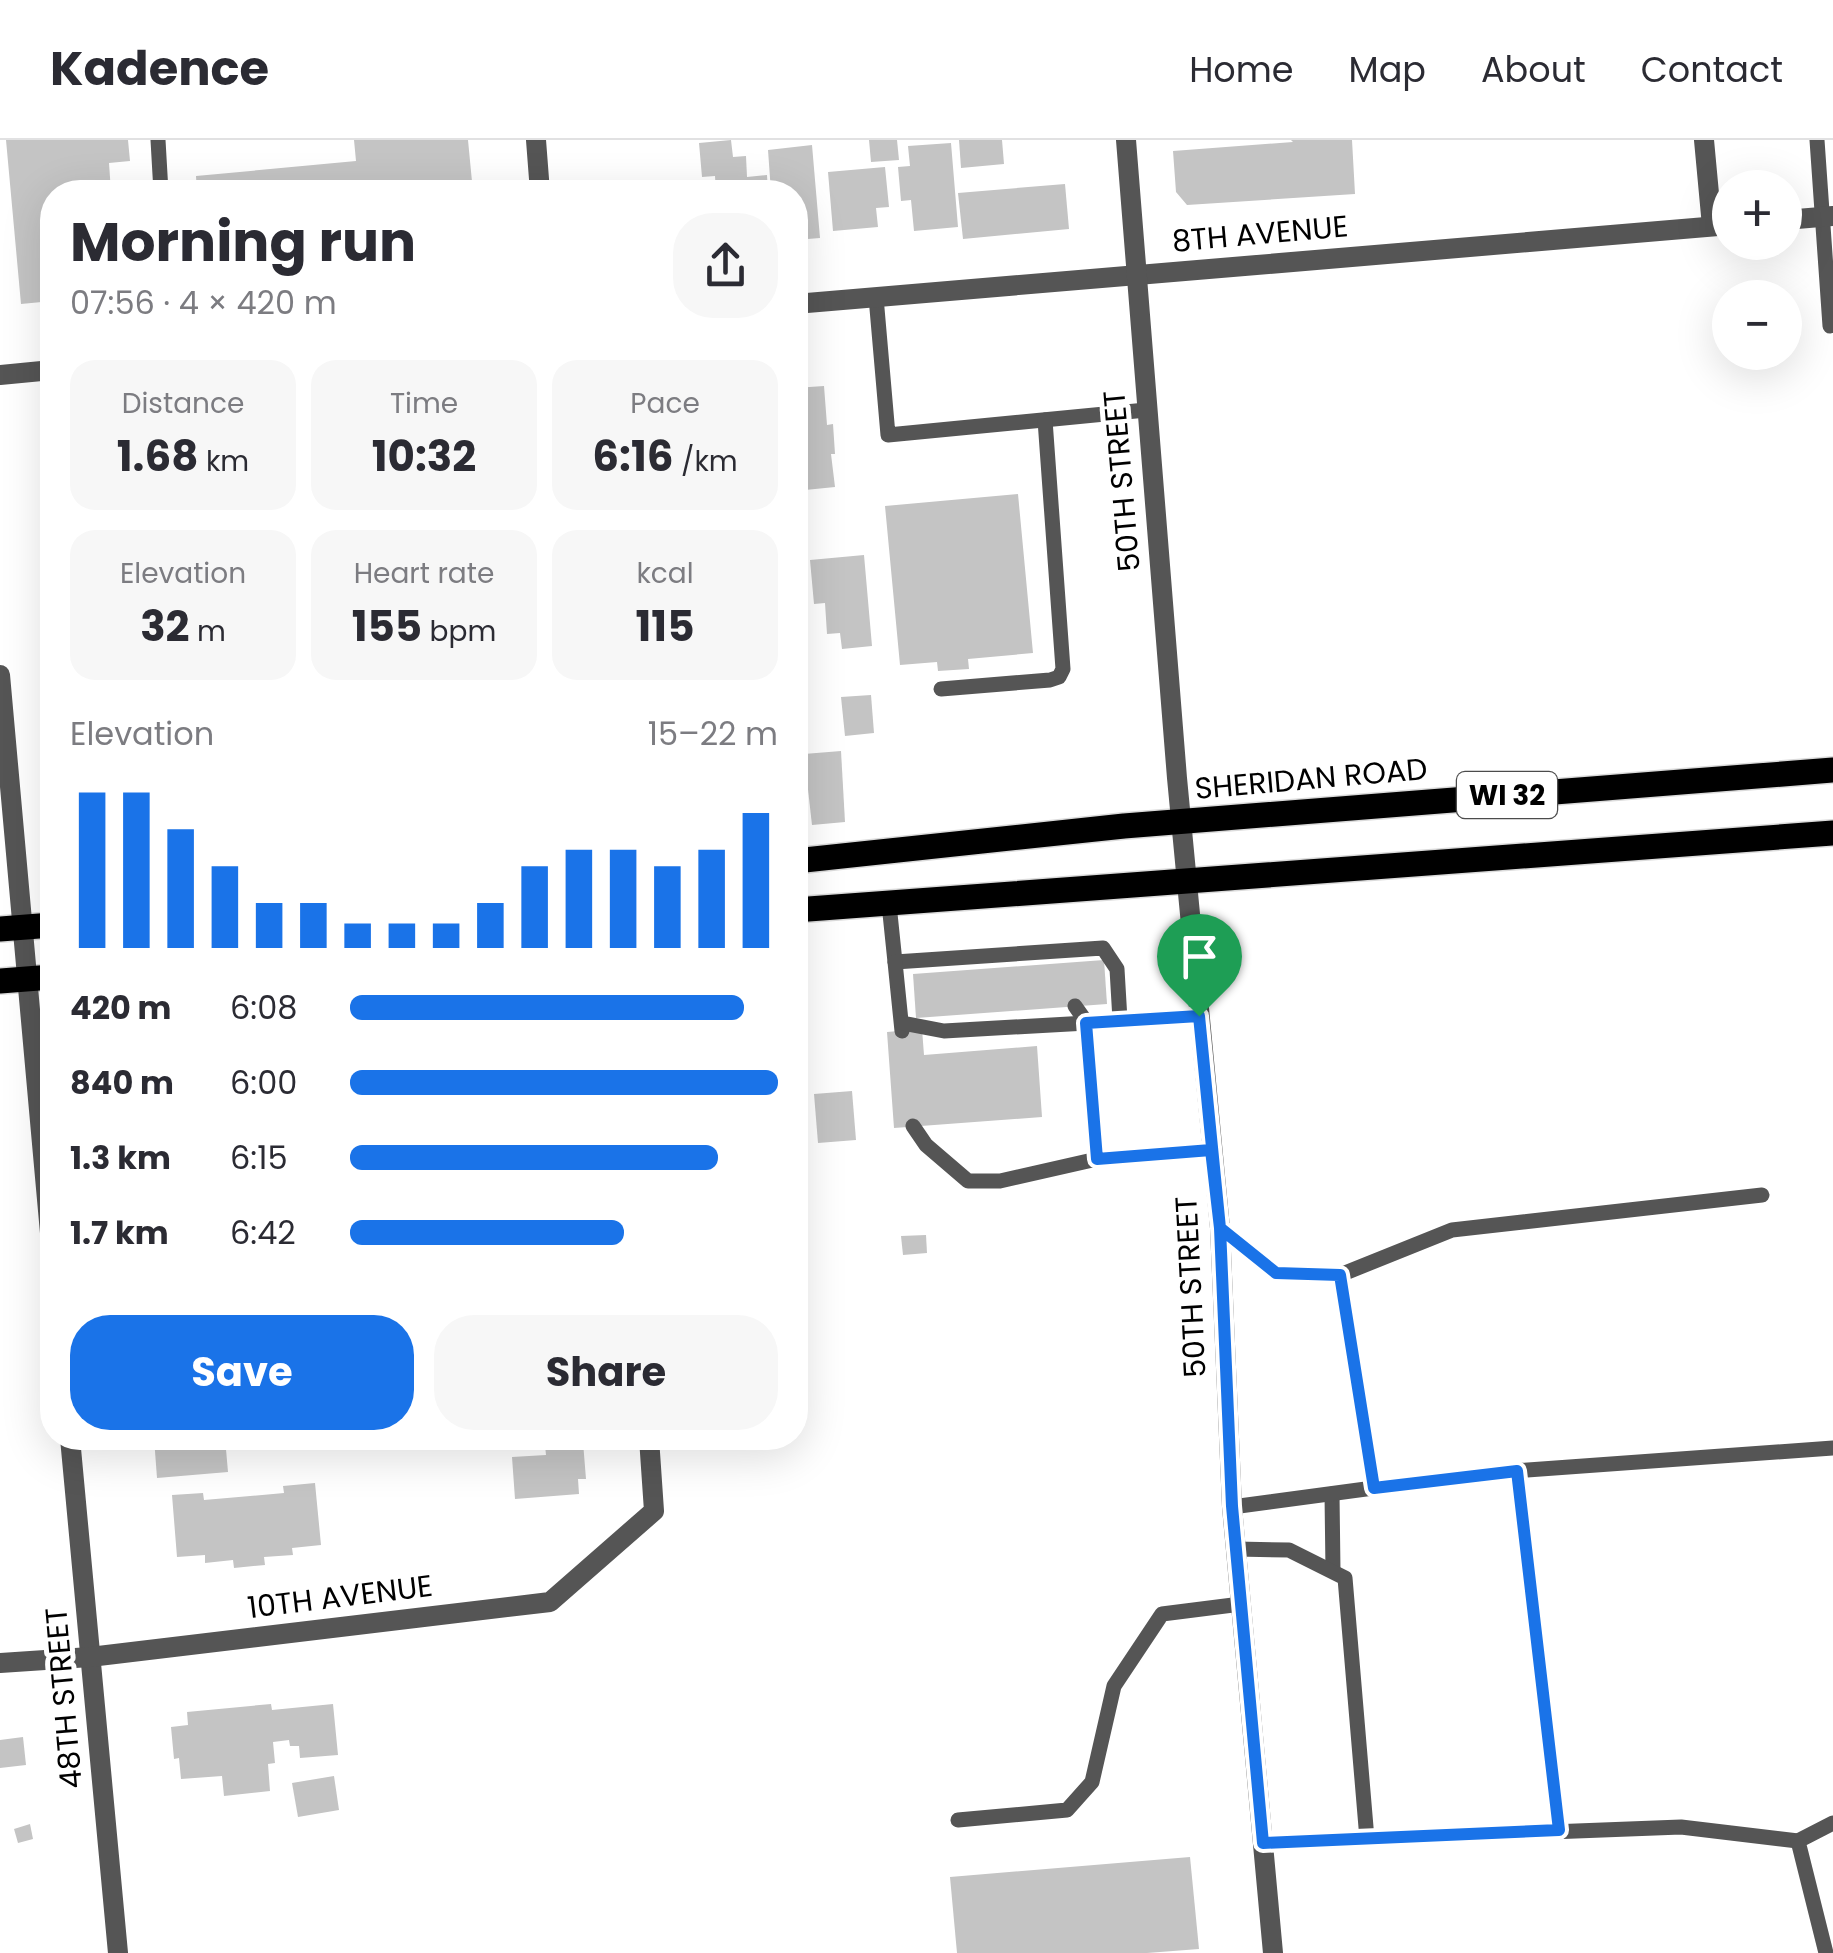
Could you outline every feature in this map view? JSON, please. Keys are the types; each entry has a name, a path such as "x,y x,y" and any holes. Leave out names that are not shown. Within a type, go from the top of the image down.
{"main road":[{"name":"SHERIDAN ROAD","path":"808,860 1181,822 1833,770"},
{"name":"WI 32","path":"808,909 1833,833"},
{"path":"11,928 40,926"},
{"path":"13,980 40,978"}],"street":[{"path":"536,140 539,180"},
{"name":"50TH STREET","path":"1126,140 1186,881 1220,1228 1232,1506 1273,1953"},
{"path":"1704,140 1712,180"},
{"path":"1802,219 1828,217"},
{"name":"8TH AVENUE","path":"808,303 1712,227"},
{"path":"0,375 40,371"},
{"path":"0,674 13,980 40,1170"},
{"name":"48TH STREET","path":"71,1450 118,1953"},
{"name":"10TH AVENUE","path":"0,1664 550,1602 654,1511 649,1450"}],"lane":[{"path":"158,140 160,180"},
{"path":"1817,140 1828,217 1830,326 1833,325"},
{"path":"876,297 888,435 1146,410"},
{"path":"941,689 1050,680 1059,677 1063,669 1045,420"},
{"path":"889,904 902,1027 944,1031 1199,1016"},
{"path":"895,962 984,962 1103,948 1117,970 1120,1020"},
{"path":"1075,1006 1086,1023 1097,1159"},
{"path":"1017,1010 1028,1026"},
{"path":"972,1014 981,1028"},
{"path":"913,1126 926,1145 968,1181 1000,1181 1097,1159 1211,1150"},
{"path":"1220,1228 1276,1273 1340,1275 1452,1230 1762,1195"},
{"path":"1340,1275 1374,1488"},
{"path":"1232,1506 1517,1471 1833,1448"},
{"path":"1517,1471 1559,1830"},
{"path":"1332,1494 1332,1571"},
{"path":"1236,1549 1290,1550 1346,1578 1367,1838"},
{"path":"958,1820 1067,1810 1092,1782 1114,1686 1162,1614 1241,1604"},
{"path":"1263,1843 1682,1827 1798,1841 1833,1822"},
{"path":"1798,1841 1826,1953"}],"building":[{"path":"6,140 128,140 130,161 109,163 110,180 40,180 40,302 21,304"},
{"path":"354,140 468,140 472,180 196,180 196,176 356,161"},
{"path":"731,140 733,157 746,156 747,177 767,175 767,180 702,177 699,143"},
{"path":"869,140 897,140 899,160 871,162"},
{"path":"959,140 1002,140 1004,164 961,168"},
{"path":"1291,140 1352,140 1355,194 1187,205 1176,192 1173,151"},
{"path":"951,143 958,227 914,231 911,200 901,201 898,167 910,166 908,146"},
{"path":"812,145 820,238 808,239 808,180 770,180 768,150"},
{"path":"885,167 889,207 876,208 878,227 833,231 828,172"},
{"path":"1065,184 1069,229 963,239 958,193"},
{"path":"824,386 827,425 833,424 835,487 808,490 808,387"},
{"path":"1018,494 1033,653 968,659 969,669 938,671 937,662 900,665 885,506"},
{"path":"864,555 872,646 842,649 840,633 827,634 825,603 814,604 810,560"},
{"path":"871,695 874,733 845,736 841,697"},
{"path":"841,751 845,822 812,825 808,754"},
{"path":"1104,960 1107,1004 916,1018 913,974"},
{"path":"922,1029 924,1055 1037,1046 1042,1117 894,1128 887,1032"},
{"path":"852,1091 856,1140 818,1143 814,1094"},
{"path":"926,1235 927,1253 903,1255 901,1236"},
{"path":"155,1450 226,1450 228,1472 157,1478"},
{"path":"546,1450 584,1450 586,1479 578,1479 579,1494 515,1499 512,1457 546,1455"},
{"path":"315,1483 321,1545 292,1548 293,1555 264,1557 265,1565 234,1568 233,1560 205,1563 205,1555 177,1557 172,1495 203,1493 204,1500 284,1493 283,1486"},
{"path":"271,1704 272,1710 333,1704 338,1755 300,1758 299,1746 290,1746 289,1740 273,1742 275,1763 268,1764 270,1791 224,1796 222,1776 181,1779 179,1758 174,1759 171,1727 188,1725 187,1712"},
{"path":"23,1737 26,1765 0,1768 0,1740"},
{"path":"334,1776 339,1810 298,1817 292,1783"},
{"path":"30,1824 33,1839 18,1843 14,1829"},
{"path":"1190,1857 1199,1949 1147,1953 957,1953 950,1877"}],"route":[{"path":"1199,1016 1086,1023 1097,1159 1211,1150 1220,1228 1232,1506 1263,1843 1559,1830 1517,1471 1374,1488 1340,1275 1276,1273 1220,1228 1199,1016"}]}
